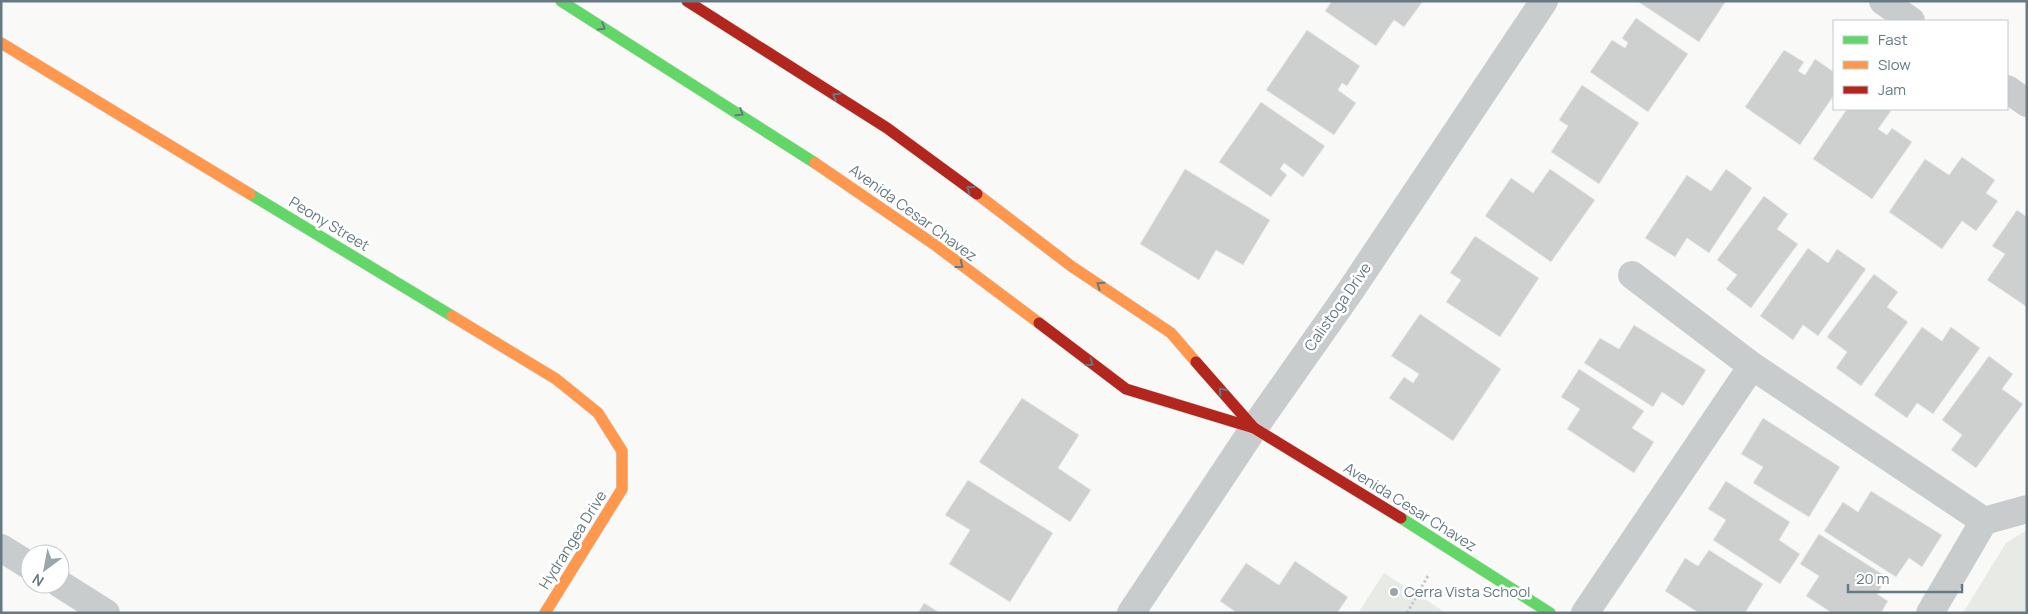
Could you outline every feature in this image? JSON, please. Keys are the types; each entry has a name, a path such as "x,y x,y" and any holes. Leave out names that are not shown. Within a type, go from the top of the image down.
{"street":[{"name":"Avenida Cesar Chavez","path":"561,1 843,180 935,245 1126,389 1254,428 1445,545 1550,613"},
{"name":"Avenida Cesar Chavez","path":"687,1 887,128 1072,266 1171,333 1254,428"},
{"name":"Calistoga Drive","path":"1131,613 1254,428 1351,290 1544,1"},
{"path":"1883,1 1910,20"},
{"name":"Peony Street","path":"1,42 556,379 598,413 622,451"},
{"path":"2008,90 2027,103"},
{"path":"1632,275 1752,366 1984,521"},
{"path":"1585,613 1752,366"},
{"name":"Hydrangea Drive","path":"545,613 622,489 622,451"},
{"path":"1930,613 1984,521 2027,509"},
{"path":"1,548 20,560"},
{"path":"70,590 106,613"}],"path":[{"path":"1407,613 1445,545"}],"shaded area":[{"path":"2027,530 2027,613 1963,613 2006,543"},
{"name":"Cerra Vista School","path":"1384,573 1446,613 1358,613"}],"building":[{"path":"1332,1 1423,1 1404,27 1394,20 1376,46 1325,11"},
{"path":"1637,1 1726,1 1699,42"},
{"path":"1636,18 1688,54 1648,112 1590,72 1612,40 1625,48 1628,43 1622,38"},
{"path":"1307,30 1360,66 1347,86 1342,83 1338,90 1356,103 1334,135 1266,90"},
{"path":"1784,50 1804,62 1798,71 1805,75 1815,59 1833,71 1833,96 1800,145 1745,107"},
{"path":"1582,85 1639,123 1599,184 1551,152 1568,126 1559,120"},
{"path":"1261,102 1325,146 1303,177 1284,163 1280,169 1287,175 1271,197 1219,162"},
{"path":"1846,110 1890,110 1891,111 1878,129 1887,135 1892,128 1912,142 1872,199 1813,159"},
{"path":"1962,157 1995,180 1986,193 1998,201 1976,231 1962,221 1942,249 1889,212 1925,159 1949,175"},
{"path":"1185,169 1270,220 1243,265 1216,250 1199,280 1140,244"},
{"path":"1550,169 1595,200 1551,262 1485,216 1511,178 1533,193"},
{"path":"1726,169 1752,188 1709,253 1687,238 1675,257 1645,238 1687,175 1711,191"},
{"path":"1764,196 1788,214 1777,229 1798,244 1751,308 1726,289 1737,275 1717,260"},
{"path":"2017,210 2027,217 2027,307 1987,280 2005,254 1992,246"},
{"path":"1475,236 1539,278 1500,337 1446,302 1461,280 1450,273"},
{"path":"1808,248 1828,263 1837,249 1866,269 1818,336 1803,325 1793,340 1760,316"},
{"path":"1874,274 1898,292 1887,307 1908,322 1861,386 1836,368 1847,352 1827,337"},
{"path":"1420,314 1501,369 1453,441 1389,398 1404,377 1413,383 1419,374 1391,356"},
{"path":"1634,325 1706,370 1683,406 1662,392 1653,407 1584,363 1600,338 1619,349"},
{"path":"1922,327 1942,341 1951,327 1980,348 1933,414 1917,403 1907,418 1874,395"},
{"path":"1989,356 2013,374 2002,389 2023,404 1976,468 1951,450 1962,435 1942,420"},
{"path":"1579,369 1644,411 1632,428 1654,442 1634,473 1567,429 1580,409 1561,397"},
{"path":"1022,398 1079,435 1058,468 1091,490 1070,522 979,462"},
{"path":"1763,418 1840,467 1809,517 1753,483 1763,467 1741,454"},
{"path":"968,480 1053,533 1010,602 949,564 970,530 945,515"},
{"path":"1726,481 1790,522 1779,540 1800,554 1780,584 1713,540 1726,520 1708,509"},
{"path":"1871,491 1942,535 1922,567 1909,558 1896,577 1824,531 1843,502 1858,512"},
{"path":"1819,534 1887,577 1877,594 1888,601 1881,613 1832,613 1806,596 1819,576 1800,564"},
{"path":"1709,550 1763,584 1745,613 1699,613 1665,591 1685,558 1698,566"},
{"path":"1295,561 1348,597 1337,613 1237,613 1220,601 1246,563 1279,585"},
{"path":"924,603 940,613 918,613"}],"traffic: fast":[{"path":"561,1 815,163"},
{"path":"250,194 452,316"},
{"path":"1401,518 1550,613"}],"traffic: slow":[{"path":"1,43 250,194"},
{"path":"815,163 935,245 1039,323"},
{"path":"977,194 1071,266 1171,333 1196,362"},
{"path":"452,316 556,379 598,413 622,451 622,489 545,613"}],"traffic: jam":[{"path":"687,1 887,128 977,194"},
{"path":"1039,323 1126,389 1254,428 1401,518"},
{"path":"1196,362 1254,428"}],"place":[{"name":"Cerra Vista School","path":"1394,592"}]}
